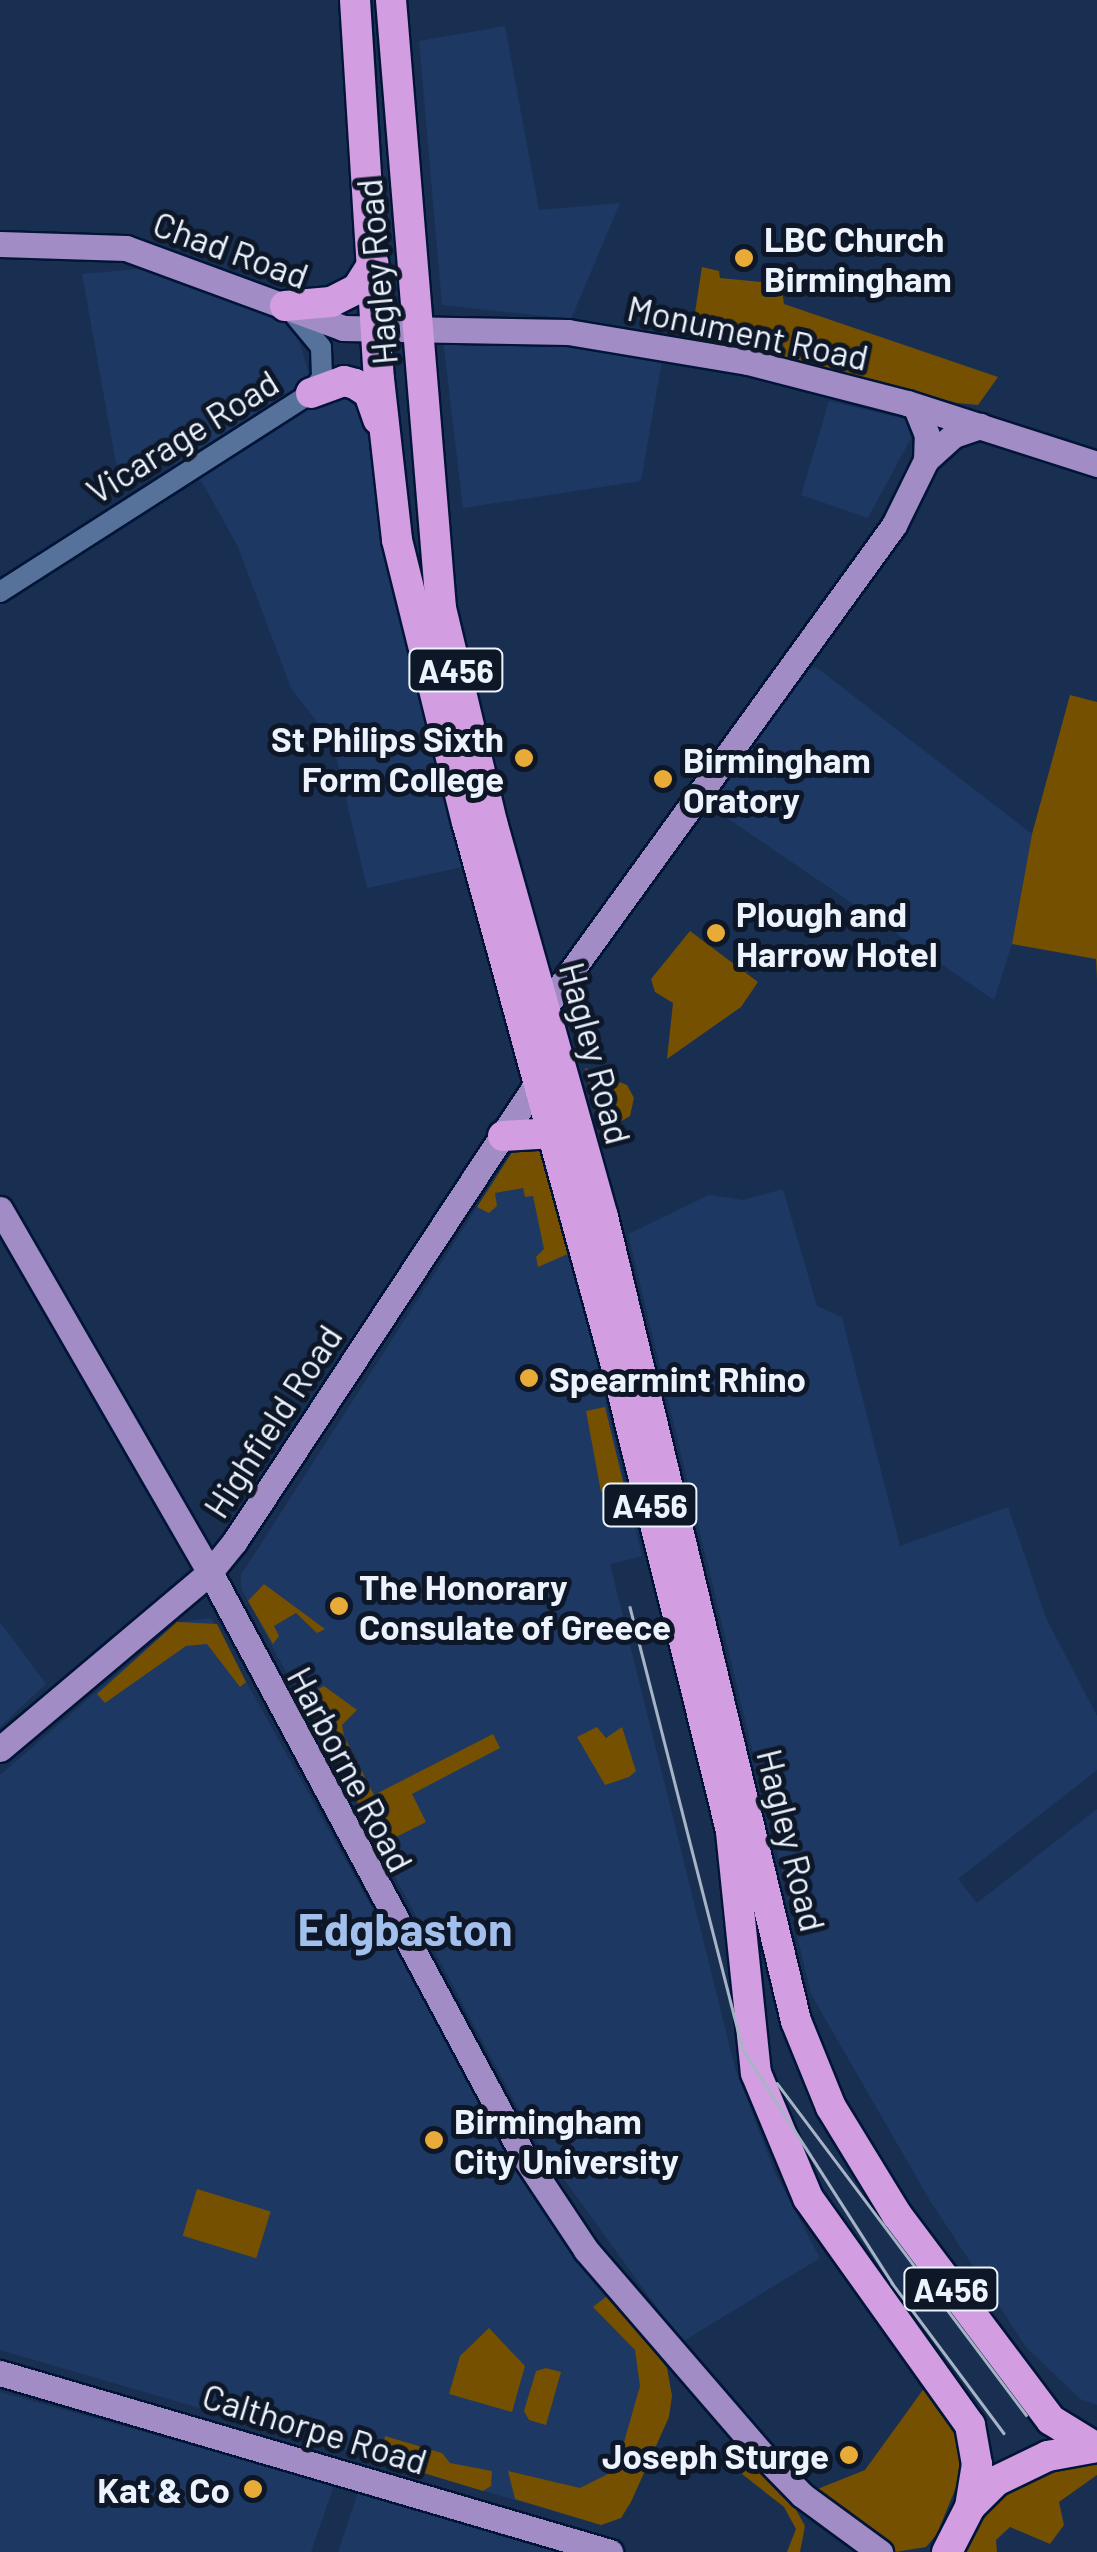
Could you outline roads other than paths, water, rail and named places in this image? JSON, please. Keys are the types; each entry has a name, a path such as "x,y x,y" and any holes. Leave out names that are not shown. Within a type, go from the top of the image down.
{"highway":[{"name":"Hagley Road","path":"356,0 375,331 390,488 428,613 536,1014 604,1217 796,2021 831,2107 898,2216 1051,2420 1096,2447"},
{"name":"Hagley Road","path":"391,0 418,326 428,613"},
{"path":"359,66 375,64 394,40"},
{"path":"286,306 331,302 357,288 373,263"},
{"path":"390,488 406,452 403,378 418,326"},
{"path":"312,393 344,380 354,384 369,394 384,436"},
{"name":"Hagley Road","path":"536,1014 541,1077 554,1133 730,1832 743,1937 748,2039 782,2148 808,2198 891,2322 970,2425 977,2464 970,2507"},
{"path":"503,1136 554,1133"},
{"path":"947,2552 970,2507 1024,2465 1096,2447"}],"main road":[{"name":"Chad Road","path":"0,244 126,248 343,328 375,331"},
{"name":"Monument Road","path":"375,331 418,326 638,341 916,406 1097,464"},
{"path":"916,406 927,435 926,460"},
{"path":"536,1014 894,525 926,460 954,436 980,426"},
{"name":"Highfield Road","path":"0,1749 210,1572 541,1077"},
{"name":"Harborne Road","path":"0,1209 210,1572 396,1928 522,2155 576,2235 763,2455 880,2552"},
{"name":"Calthorpe Road","path":"0,2373 610,2552"}],"street":[{"name":"Vicarage Road","path":"0,592 312,393 322,376 320,346 286,306"}],"tram line":[{"path":"630,1607 742,2048 892,2283 1004,2433"},
{"path":"777,2083 1026,2415"}],"place":[{"name":"LBC Church Birmingham","path":"744,258"},
{"name":"St Philips Sixth Form College","path":"524,758"},
{"name":"Birmingham Oratory","path":"663,779"},
{"name":"Plough and Harrow Hotel","path":"716,933"},
{"name":"Spearmint Rhino","path":"529,1378"},
{"name":"The Honorary Consulate of Greece","path":"339,1606"},
{"name":"Birmingham City University","path":"434,2140"},
{"name":"Joseph Sturge","path":"849,2455"},
{"name":"Kat & Co","path":"253,2489"}],"district":[{"name":"Edgbaston","path":"405,1929"}]}
